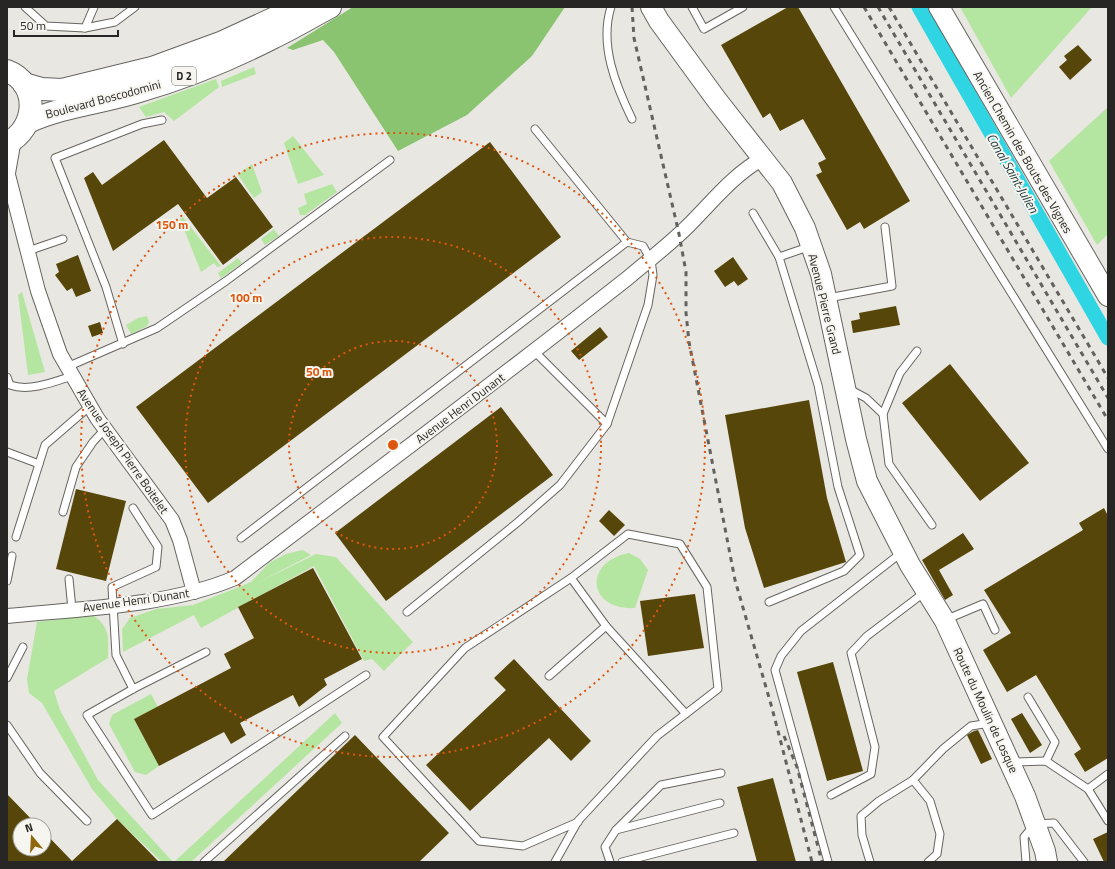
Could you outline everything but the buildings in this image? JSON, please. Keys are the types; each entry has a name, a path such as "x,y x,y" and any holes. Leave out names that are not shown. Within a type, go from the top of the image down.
{"main road":[{"name":"Boulevard Boscodomini","path":"24,84 42,89 62,90 152,68 222,42 299,7"},
{"name":"Boulevard Boscodomini","path":"28,122 40,116 81,104 135,92 178,78 273,38 330,7"},
{"path":"7,70 18,77 24,84 30,96 31,109 28,122 23,132 11,141"}],"street":[{"name":"Avenue Pierre Grand","path":"651,7 659,21 716,99 782,183 805,228 821,274 856,439 867,481 907,558"},
{"name":"Ancien Chemin des Bouts des Vignes","path":"939,7 1108,296"},
{"name":"Avenue Joseph Pierre Boitelet","path":"11,141 8,172 38,291 53,338 70,372 90,406 172,520 180,540 194,592"},
{"name":"Avenue Henri Dunant","path":"7,616 112,605 194,592 235,578 535,352 650,260 690,224 729,182 741,172 763,158"},
{"name":"Route du Moulin de Losque","path":"907,558 945,621 993,722 1035,824 1048,861"}],"lane":[{"path":"25,7 46,26 85,28 115,22 135,7"},
{"path":"85,28 94,7"},
{"path":"610,7 607,18 608,46 618,88 632,120"},
{"path":"692,7 704,28 743,7"},
{"path":"834,7 1108,449"},
{"path":"124,344 106,288 55,158 142,124 162,120"},
{"path":"407,612 518,522 560,485 607,424 648,305 653,275 650,260 643,246 627,242 535,129"},
{"path":"7,377 10,384 15,387 44,385 157,328 226,281 390,160"},
{"path":"753,214 779,257 818,385 838,487 860,555 844,571 769,602"},
{"path":"826,298 892,286 885,227"},
{"path":"28,251 63,240"},
{"path":"241,538 627,242"},
{"path":"779,257 811,246"},
{"path":"917,351 900,373 883,414 889,464 932,525"},
{"path":"535,352 607,424"},
{"path":"845,388 866,398 883,414"},
{"path":"16,537 45,445 90,406"},
{"path":"63,512 76,467 93,442 106,429"},
{"path":"7,452 40,464"},
{"path":"133,508 158,547 156,567 112,587 116,655 133,688"},
{"path":"555,862 578,821 657,736 718,689 707,587 680,544 628,534 571,578 465,648 383,737 479,841 523,846 578,821"},
{"path":"7,581 12,556"},
{"path":"828,862 775,670 781,656 801,631 907,558"},
{"path":"571,578 606,626 686,714"},
{"path":"69,579 72,609"},
{"path":"831,795 871,774 875,747 851,653 867,636 926,591"},
{"path":"945,621 983,604 995,630"},
{"path":"549,676 606,626"},
{"path":"7,678 23,648"},
{"path":"206,652 133,688 87,715 152,815 366,675"},
{"path":"1028,697 1055,742 1046,760"},
{"path":"870,862 862,835 861,816 879,801 913,780 943,749 970,726 993,722"},
{"path":"7,726 40,773 87,821"},
{"path":"204,862 345,736"},
{"path":"1010,762 1046,760 1088,789 1108,821"},
{"path":"610,862 605,847 616,830 661,785 721,773"},
{"path":"1088,789 1108,774"},
{"path":"913,780 930,802 940,834 937,854 928,862"},
{"path":"616,830 720,803"},
{"path":"1026,862 1024,837 1035,824 1054,823 1084,862"},
{"path":"622,862 734,833"}],"green space":[{"path":"353,7 565,7 532,56 467,115 398,151 334,52 323,40 293,50 287,48"},
{"path":"960,7 1092,7 1011,98"},
{"path":"254,67 256,74 222,87 221,81"},
{"path":"216,79 219,87 174,121 164,112 146,117 139,107"},
{"path":"1108,107 1108,234 1097,245 1049,161"},
{"path":"293,136 324,175 298,184 284,143"},
{"path":"252,164 262,192 254,198 238,175"},
{"path":"332,184 337,192 305,215 300,215 298,208 307,204 304,194"},
{"path":"183,217 221,266 217,267 214,263 201,272 180,219"},
{"path":"274,229 279,236 265,245 261,239"},
{"path":"238,258 242,263 221,278 218,273"},
{"path":"22,292 45,372 28,375 18,295"},
{"path":"147,316 149,322 147,326 131,334 126,325 138,318"},
{"path":"303,550 311,555 257,583 316,554 336,557 413,642 384,671 372,659 364,661 314,566 201,628 194,615 123,652 122,629 130,618 156,609 193,605 239,587 251,582 269,563 286,554"},
{"path":"629,553 640,559 648,570 635,608 619,607 608,602 600,594 597,585 598,575 604,566 614,558"},
{"path":"93,615 106,629 108,638 108,658 54,691 60,710 98,780 173,862 162,862 117,819 92,789 42,703 29,693 27,679 37,622"},
{"path":"151,694 158,707 134,719 159,766 146,775 135,772 109,724 112,715"},
{"path":"335,713 342,723 191,862 174,862"}],"waterway":[{"name":"Canal Saint-Julien","path":"919,7 1108,338"}],"railway":[{"path":"632,7 634,38 679,234 686,272 686,313 689,342 735,580 772,708 812,862"},
{"path":"864,7 1108,420"},
{"path":"878,7 1108,398"},
{"path":"889,7 1108,378"},
{"path":"784,736 797,767 822,862"}]}
